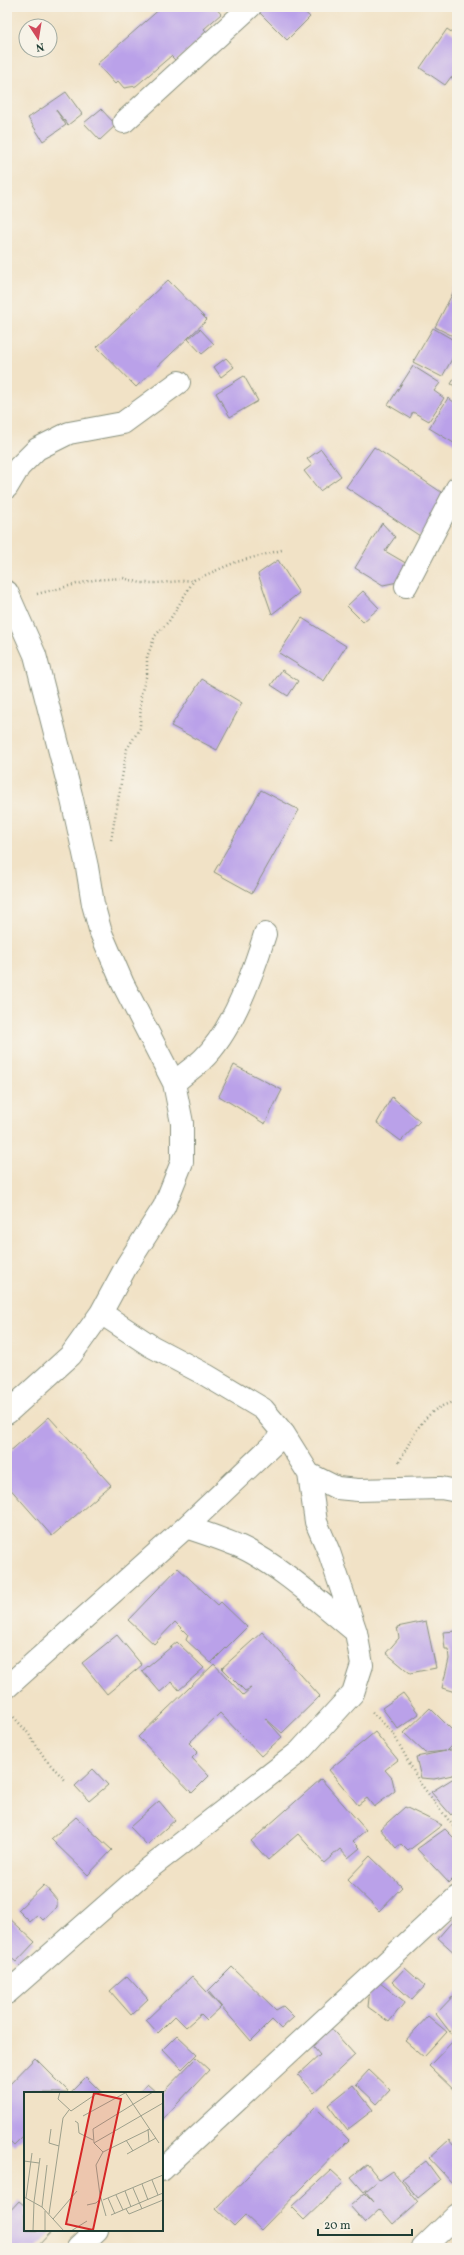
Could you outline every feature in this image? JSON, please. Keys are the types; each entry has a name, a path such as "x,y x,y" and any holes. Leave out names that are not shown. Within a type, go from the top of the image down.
{"street":[{"path":"124,122 250,7"},
{"path":"7,487 19,467 37,449 69,433 123,423 179,382"},
{"path":"406,586 457,488"},
{"path":"7,1413 71,1355 101,1313 127,1265 164,1207 182,1162 182,1123 174,1083 123,984 101,933 92,904 87,867 71,795 35,656 9,595"},
{"path":"174,1083 204,1059 229,1025 248,982 265,934"},
{"path":"7,1993 147,1870 300,1752 353,1693 362,1665 356,1632 329,1552 316,1522 309,1474 284,1434 262,1409 206,1375 151,1346 101,1313"},
{"path":"7,1687 186,1527 284,1434"},
{"path":"309,1474 337,1488 382,1490 441,1488 457,1491"},
{"path":"186,1527 241,1547 263,1560 308,1593 356,1632"},
{"path":"163,2169 457,1897"},
{"path":"423,2248 457,2215"},
{"path":"78,2248 96,2231"}],"path":[{"path":"9,595 30,596 93,580 123,578 141,583 157,583 194,580 236,562 282,550"},
{"path":"110,848 127,749 140,728 141,694 147,674 147,657 155,636 168,621 194,580"},
{"path":"382,1490 424,1419 436,1408 457,1401"},
{"path":"353,1693 393,1733 420,1783 457,1831"},
{"path":"8,1711 20,1722 46,1760 66,1781"}],"building":[{"path":"162,7 215,7 221,14 204,29 208,33 176,61 171,56 136,86 124,88 118,81 115,84 97,64"},
{"path":"261,7 299,7 310,17 287,40 258,11"},
{"path":"447,29 457,36 457,82 451,77 445,85 420,68"},
{"path":"66,92 82,114 68,125 56,110 66,125 43,141 28,118"},
{"path":"101,109 116,125 100,140 84,123"},
{"path":"168,280 207,320 136,387 97,347"},
{"path":"457,285 457,338 435,327"},
{"path":"433,328 457,342 457,350 442,377 413,362"},
{"path":"200,329 214,344 202,354 188,339"},
{"path":"226,358 234,367 221,377 214,367"},
{"path":"413,366 440,383 434,391 444,398 429,421 413,412 410,418 388,405"},
{"path":"457,374 457,387 451,384"},
{"path":"244,376 258,401 230,417 216,393"},
{"path":"448,398 457,404 457,445 429,428"},
{"path":"374,447 450,498 423,538 346,487"},
{"path":"321,449 341,476 320,491 304,471 312,465 307,459"},
{"path":"382,523 395,537 385,551 409,565 398,582 383,585 355,568"},
{"path":"278,560 299,593 272,614 258,574"},
{"path":"363,591 379,608 363,622 347,606"},
{"path":"302,618 346,646 324,681 279,653"},
{"path":"282,670 298,681 288,696 271,685"},
{"path":"202,679 242,703 217,750 171,726"},
{"path":"261,790 299,810 252,893 214,872"},
{"path":"234,1065 282,1090 265,1124 219,1096"},
{"path":"392,1097 420,1121 401,1141 377,1123"},
{"path":"49,1417 111,1485 52,1536 7,1485 7,1454"},
{"path":"178,1568 218,1605 221,1602 247,1627 211,1663 186,1640 188,1635 175,1622 154,1644 128,1620"},
{"path":"426,1621 436,1668 410,1673 386,1653 399,1638 397,1627"},
{"path":"457,1631 457,1684 455,1692 442,1688 449,1659 448,1649 445,1649 443,1632"},
{"path":"262,1632 320,1696 282,1733 265,1718 282,1737 261,1756 220,1713 189,1743 198,1752 192,1758 209,1776 192,1793 138,1737 214,1664 243,1695 251,1688 245,1691 222,1668"},
{"path":"117,1635 142,1665 107,1694 82,1663"},
{"path":"177,1642 204,1668 179,1690 172,1682 160,1692 142,1671"},
{"path":"403,1693 419,1714 398,1729 382,1708"},
{"path":"430,1708 457,1735 457,1741 447,1751 454,1749 457,1774 434,1779 421,1778 416,1757 446,1751 425,1753 404,1733"},
{"path":"375,1732 398,1760 385,1770 392,1778 395,1791 374,1807 367,1798 358,1805 329,1770"},
{"path":"93,1769 108,1785 89,1801 75,1786"},
{"path":"457,1776 457,1809 451,1815 431,1792"},
{"path":"321,1779 366,1830 353,1841 360,1848 348,1858 340,1849 324,1863 298,1834 268,1860 251,1841"},
{"path":"159,1801 175,1820 147,1845 130,1827"},
{"path":"405,1807 442,1825 408,1851 401,1844 396,1848 380,1829"},
{"path":"76,1817 112,1850 88,1875 51,1839"},
{"path":"445,1829 457,1841 457,1875 449,1883 417,1849"},
{"path":"370,1856 402,1887 379,1911 347,1880"},
{"path":"44,1885 57,1900 57,1907 43,1920 38,1915 30,1922 18,1910"},
{"path":"7,1916 35,1942 16,1962 7,1954"},
{"path":"457,1916 457,1955 438,1938"},
{"path":"232,1967 276,2010 283,2006 294,2017 281,2029 272,2020 251,2041 208,1991"},
{"path":"405,1968 425,1986 412,2000 392,1982"},
{"path":"127,1976 148,1999 131,2015 110,1991"},
{"path":"192,1976 221,2007 207,2020 201,2014 186,2027 175,2016 158,2033 146,2020"},
{"path":"380,1983 405,2002 389,2022 368,2007 370,1989"},
{"path":"457,1992 457,2032 453,2036 436,2014"},
{"path":"428,2016 447,2032 424,2057 405,2041"},
{"path":"327,2024 355,2055 314,2093 298,2075 320,2055 308,2041"},
{"path":"177,2035 197,2054 182,2069 163,2049"},
{"path":"457,2037 457,2093 429,2066"},
{"path":"35,2058 68,2091 24,2092 24,2135 14,2145 7,2138 7,2087"},
{"path":"196,2058 209,2070 163,2119 163,2092"},
{"path":"369,2070 390,2090 377,2104 356,2084"},
{"path":"86,2077 101,2092 71,2092"},
{"path":"147,2084 156,2092 140,2092"},
{"path":"353,2085 373,2110 347,2130 328,2105"},
{"path":"315,2107 349,2140 261,2230 245,2215 234,2226 216,2209"},
{"path":"449,2140 454,2146 457,2143 457,2180 453,2184 429,2158"},
{"path":"426,2161 440,2180 418,2198 402,2179"},
{"path":"367,2164 380,2180 393,2171 418,2202 393,2224 380,2209 365,2223 350,2206 365,2193 374,2202 366,2192 377,2182 364,2192 351,2177"},
{"path":"331,2170 344,2182 304,2220 291,2207"},
{"path":"19,2201 24,2205 24,2231 52,2231 36,2248 7,2248 7,2214"}]}
